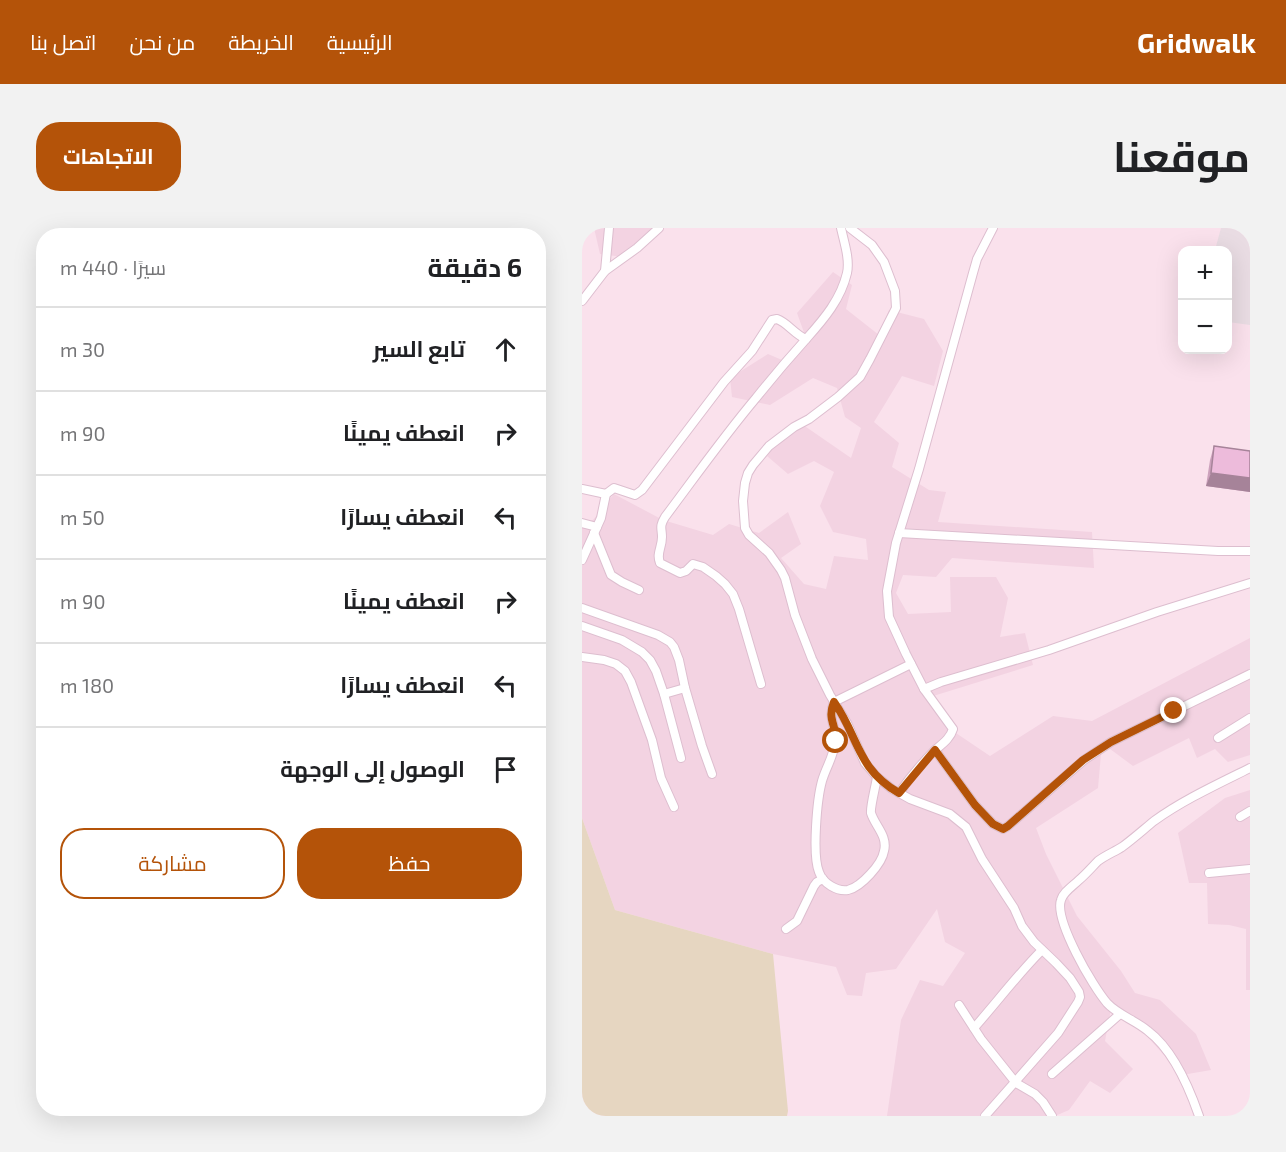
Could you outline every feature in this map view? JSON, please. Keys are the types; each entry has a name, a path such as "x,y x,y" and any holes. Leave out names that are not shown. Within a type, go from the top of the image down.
{"street":[{"path":"605,271 609,228"},
{"path":"582,301 605,271 638,248 659,228"},
{"path":"760,684 740,609 733,594 725,584 699,565 693,564 680,573 660,563 657,554 662,540 661,525 664,517 710,456 832,308 847,274 847,258 841,228"},
{"path":"850,228 872,245 884,262 895,291 896,308 860,377 809,419 782,435 769,446 748,473 743,501 745,528 749,535 769,553 781,570 804,640 870,770 899,793 950,814 966,827 982,859 1014,908 1022,927 1070,978 1079,992 1080,999 1058,1033 985,1116"},
{"path":"899,793 935,750 951,736 954,729 924,688 889,617 887,584 977,259 993,228"},
{"path":"582,560 596,530 606,494 614,488 635,495 642,490 724,382 752,351 773,319 783,322 795,334 806,339"},
{"path":"582,489 606,494"},
{"path":"582,523 596,530 611,575 639,590"},
{"path":"899,534 1250,551"},
{"path":"924,688 1049,650 1157,612 1250,583"},
{"path":"582,608 658,635 674,647 712,774"},
{"path":"582,626 622,640 647,656 656,671 664,694 681,758"},
{"path":"582,657 604,660 616,664 625,671 652,740 661,777 674,807"},
{"path":"877,777 871,810 885,842 884,852 882,858 860,884 851,889 841,890 831,886 820,875 816,837 821,784 832,758 836,741 830,715 834,702 911,664"},
{"path":"935,750 981,812 993,824 1003,829 1083,760 1111,742 1250,674"},
{"path":"664,694 685,688"},
{"path":"1218,738 1250,718"},
{"path":"1199,1116 1173,1060 1162,1044 1144,1028 1108,1005 1099,993 1080,962 1061,914 1060,904 1063,896 1100,860 1189,800 1250,768"},
{"path":"1240,817 1250,811"},
{"path":"1209,873 1250,869"},
{"path":"786,929 797,921 814,886 823,879"},
{"path":"974,1028 1028,963 1042,950"},
{"path":"959,1005 1016,1083 1035,1094 1048,1115"},
{"path":"1052,1074 1120,1014"}],"shaded area":[{"path":"594,228 653,228 623,257 600,254"},
{"path":"1221,228 1250,228 1250,325 1232,323 1232,246 1216,246"},
{"path":"833,272 852,285 846,309 879,335 889,310 924,319 943,351 934,386 902,376 874,422 899,443 892,467 929,490 946,492 938,522 1092,532 1094,568 952,558 936,577 903,575 896,593 908,614 951,612 950,577 996,577 1008,598 1000,637 1025,633 1033,665 930,697 950,729 990,756 1053,716 1092,721 1250,638 1250,755 1228,762 1215,749 1197,758 1189,738 1133,766 1102,743 1098,788 1036,828 1046,854 1077,916 1121,971 1135,993 1160,1000 1196,1034 1211,1070 1182,1075 1144,1033 1111,1009 1105,1041 1133,1069 1110,1093 1090,1081 1069,1110 1055,1116 887,1116 901,1020 920,980 943,986 965,953 945,942 937,909 896,969 866,973 862,996 847,995 836,967 773,954 615,910 582,818 582,523 593,520 614,494 663,520 713,535 729,524 759,533 788,512 801,544 781,558 804,584 826,589 834,556 868,560 866,539 833,532 820,506 834,472 814,461 788,474 767,456 796,420 851,458 861,428 845,417 837,388 813,378 770,405 732,397 730,378 768,354 789,363 806,338 797,313"},
{"path":"1250,790 1250,990 1246,990 1246,929 1208,924 1207,883 1189,883 1178,833 1225,798"},
{"path":"582,818 615,910 773,954 787,1116 582,1116"}],"building":[{"path":"1214,446 1250,451 1250,478 1211,473"}],"route":[{"path":"836,741 830,715 834,702 841,711 865,763 892,789 899,793 935,750 975,805 993,824 1003,829 1083,760 1111,742 1174,711"}]}
